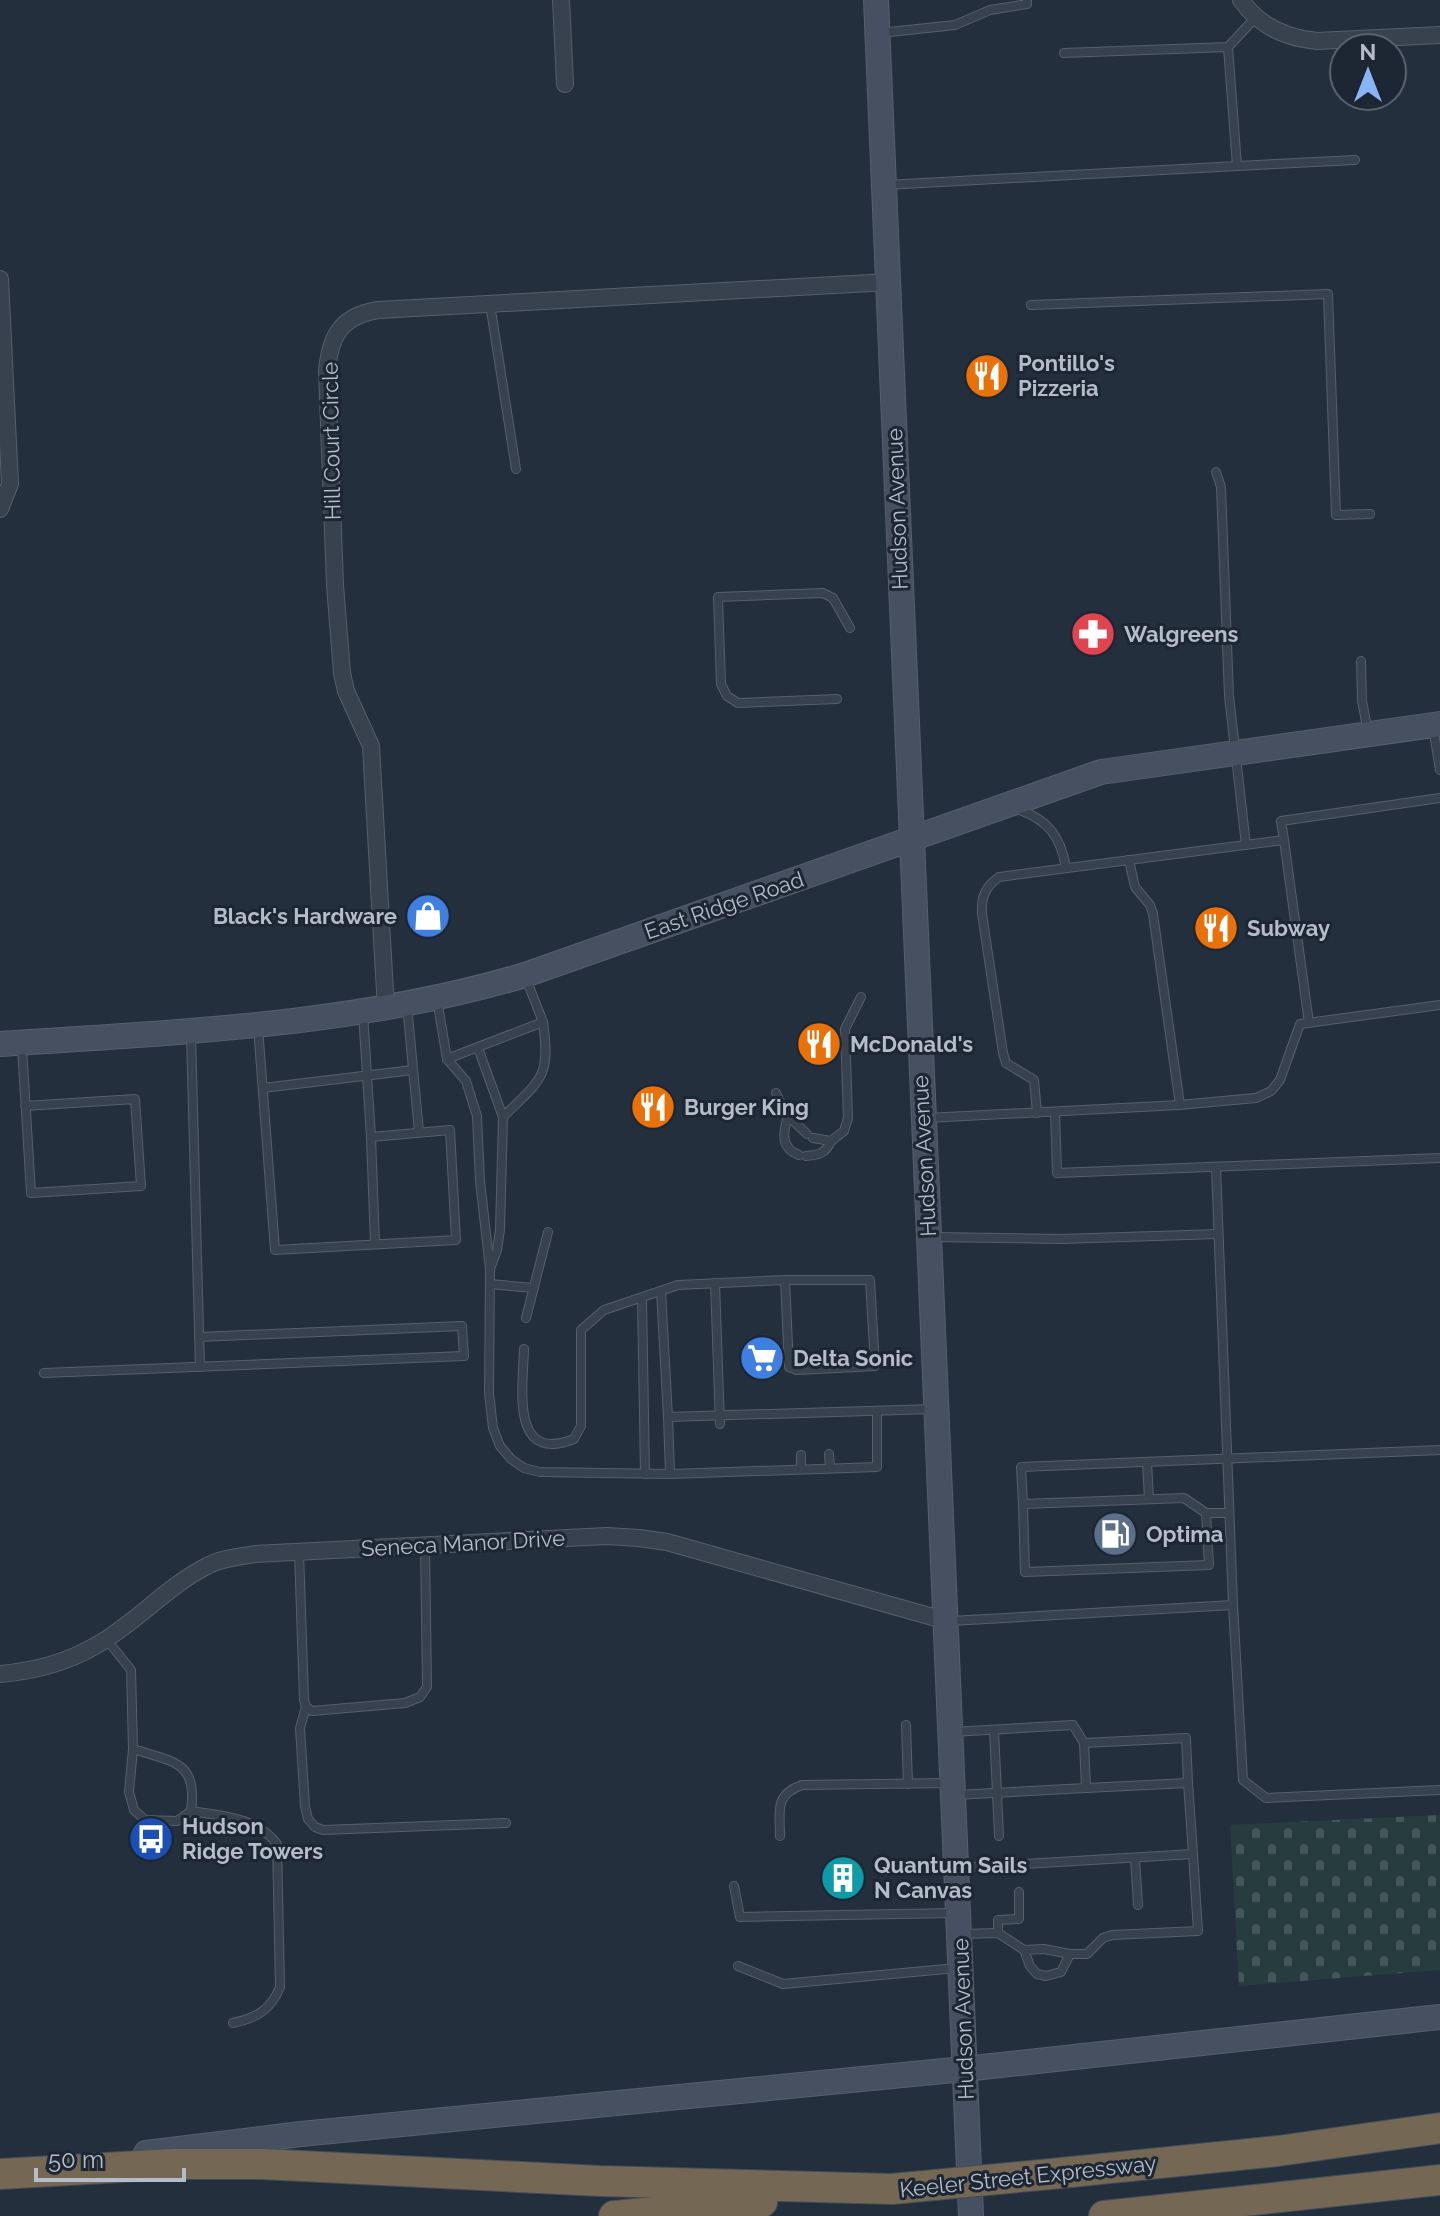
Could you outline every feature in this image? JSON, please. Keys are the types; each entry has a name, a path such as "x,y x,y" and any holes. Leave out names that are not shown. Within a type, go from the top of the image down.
{"highway":[{"name":"Keeler Street Expressway","path":"614,2216 1315,2147 1440,2128"},
{"path":"0,2173 143,2165 262,2164 600,2181 892,2189"},
{"path":"1104,2216 1440,2180"}],"main road":[{"name":"Hudson Avenue","path":"876,0 971,2216"},
{"name":"East Ridge Road","path":"11,1043 258,1026 385,1009 437,998 525,975 1101,772 1436,724"},
{"path":"0,2173 301,2134 964,2069 1440,2017"}],"street":[{"path":"561,0 565,84"},
{"path":"1241,0 1256,17 1286,35 1317,41 1440,35"},
{"path":"0,279 10,484 0,509"},
{"name":"Hill Court Circle","path":"385,1009 371,746 346,691 342,673 335,585 327,371 329,346 345,323 368,312 889,282"},
{"name":"Seneca Manor Drive","path":"0,1674 64,1661 106,1639 181,1581 208,1565 255,1554 299,1551 607,1536 639,1538 667,1542 947,1621"}],"lane":[{"path":"877,33 955,25 990,10 1027,4 1027,0"},
{"path":"1064,53 1228,47 1256,17"},
{"path":"1228,47 1237,166"},
{"path":"883,185 1355,160"},
{"path":"1031,305 1328,294 1336,515 1370,514"},
{"path":"490,304 516,469"},
{"path":"1216,472 1221,487 1229,696 1246,845"},
{"path":"837,699 738,703 727,696 721,684 718,597 823,593 833,598 850,628"},
{"path":"1361,661 1362,701 1368,734"},
{"path":"1436,724 1440,770"},
{"path":"1309,1023 1281,821 1440,798"},
{"path":"996,810 1016,809 1034,815 1049,826 1059,839 1066,868"},
{"path":"1037,1113 1034,1080 1006,1063 1003,1053 983,922 982,897 990,884 999,877 1284,840"},
{"path":"1129,860 1135,887 1150,905 1153,914 1180,1105"},
{"path":"503,1117 534,1085 547,1065 543,1022 525,975"},
{"path":"788,1116 783,1131 784,1142 791,1152 817,1155 827,1150 831,1141 844,1131 848,1118 845,1029 861,997"},
{"path":"437,998 447,1059 466,1081 477,1116 480,1181 490,1269 489,1393 493,1428 500,1446 511,1459 524,1468 540,1472 670,1474 877,1467 877,1412"},
{"path":"922,1118 1180,1105 1256,1098 1271,1091 1280,1080 1300,1024 1440,1005"},
{"path":"385,1009 413,1070 419,1132"},
{"path":"375,1244 368,1076 385,1009"},
{"path":"447,1059 543,1022"},
{"path":"258,1026 275,1250 456,1240 450,1130 371,1137"},
{"path":"191,1030 200,1367"},
{"path":"11,1043 25,1106 31,1193 141,1186 135,1099 25,1106"},
{"path":"478,1048 503,1117 500,1230 490,1269"},
{"path":"263,1088 413,1070"},
{"path":"776,1093 788,1116 810,1136 831,1141"},
{"path":"1055,1112 1057,1173 1440,1158"},
{"path":"1216,1167 1243,1780 1266,1798 1440,1790"},
{"path":"526,1318 548,1232"},
{"path":"928,1237 1061,1239 1218,1234"},
{"path":"524,1349 524,1422 530,1435 545,1443 562,1444 574,1439 581,1426 581,1330 604,1310 678,1285 785,1280 870,1280 875,1366 797,1370 789,1367 785,1280"},
{"path":"715,1283 720,1421"},
{"path":"490,1284 533,1288"},
{"path":"661,1291 670,1474"},
{"path":"642,1298 645,1474"},
{"path":"44,1373 464,1356 462,1326 199,1337"},
{"path":"668,1417 720,1421 936,1409"},
{"path":"1206,1513 1209,1565 1025,1572 1021,1467 1440,1450"},
{"path":"829,1454 830,1468"},
{"path":"801,1455 801,1469"},
{"path":"770,1456 771,1470"},
{"path":"743,1458 743,1471"},
{"path":"720,1459 720,1472"},
{"path":"1147,1462 1149,1499"},
{"path":"1023,1504 1184,1498 1206,1513 1229,1513"},
{"path":"306,1707 312,1711 405,1703 420,1697 427,1687 425,1545"},
{"path":"299,1551 306,1707 300,1728 308,1819 323,1830 506,1823"},
{"path":"947,1621 1233,1605"},
{"path":"106,1639 131,1670 133,1749 129,1792 134,1810 145,1820 177,1821 191,1811 194,1791 189,1775 177,1764 133,1749"},
{"path":"906,1725 908,1784"},
{"path":"951,1732 1073,1725 1084,1743 1086,1788"},
{"path":"994,1730 999,1836"},
{"path":"734,1886 740,1917 959,1924 998,1933 1024,1950 1087,1954 1103,1938 1112,1935 1198,1931 1186,1738 1084,1743"},
{"path":"780,1836 780,1801 788,1790 802,1785 908,1784 997,1792 1188,1783"},
{"path":"191,1811 256,1825 277,1844 280,1987 275,2001 266,2009 251,2019 233,2023"},
{"path":"957,1868 1193,1854"},
{"path":"1135,1858 1138,1905"},
{"path":"998,1933 998,1920 1019,1919 1019,1892"},
{"path":"1024,1950 1030,1966 1037,1974 1046,1976 1061,1972 1070,1954"},
{"path":"738,1966 783,1984 961,1968"}],"green space":[{"path":"1440,1815 1440,1970 1239,1986 1230,1825"}],"place":[{"name":"Pontillo's Pizzeria","path":"987,376"},
{"name":"Walgreens","path":"1093,634"},
{"name":"Black's Hardware","path":"428,916"},
{"name":"Subway","path":"1216,928"},
{"name":"McDonald's","path":"819,1044"},
{"name":"Burger King","path":"653,1107"},
{"name":"Delta Sonic","path":"762,1358"},
{"name":"Optima","path":"1115,1534"},
{"name":"Hudson Ridge Towers","path":"151,1839"},
{"name":"Quantum Sails N Canvas","path":"843,1878"}]}
